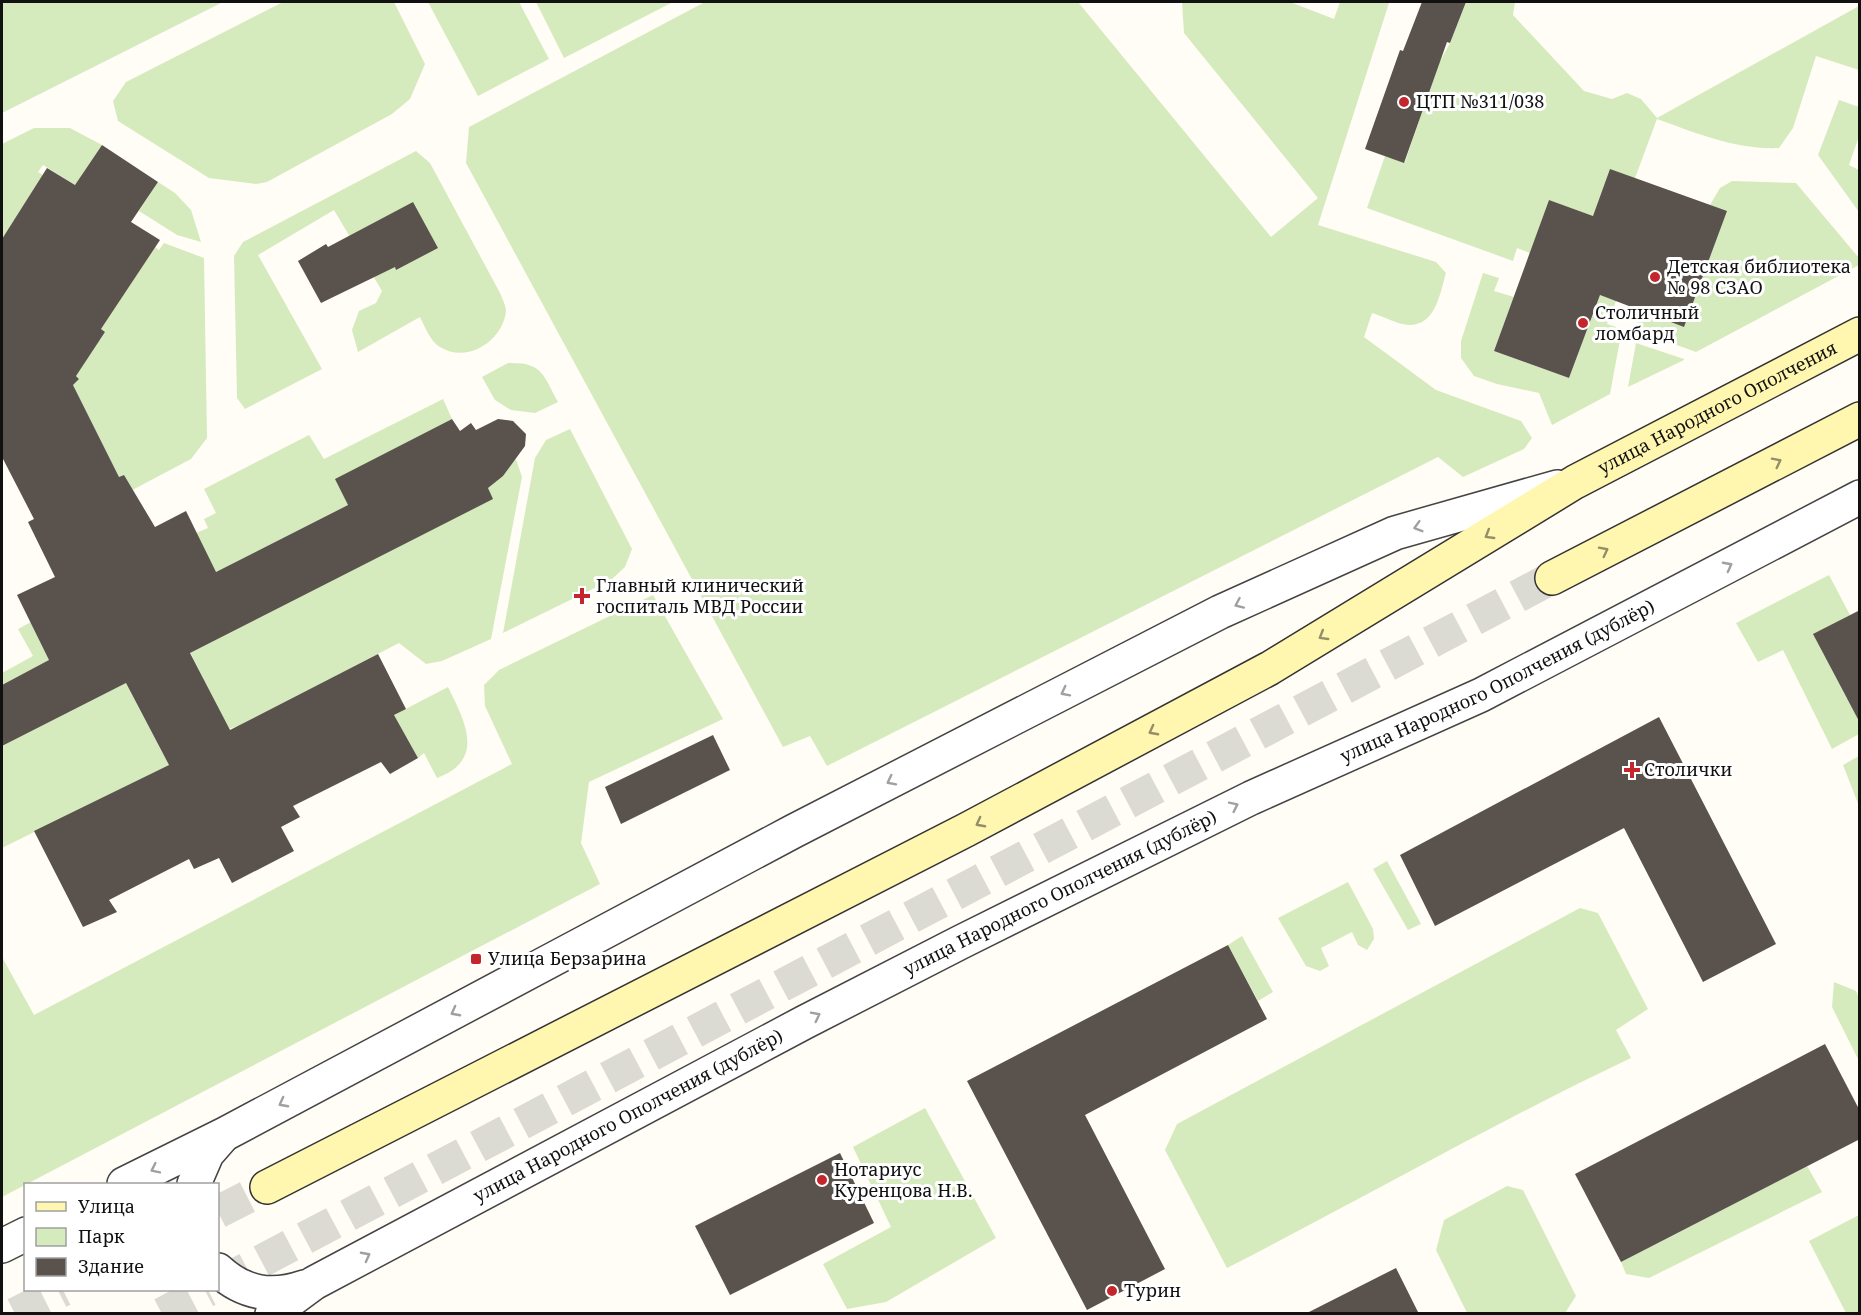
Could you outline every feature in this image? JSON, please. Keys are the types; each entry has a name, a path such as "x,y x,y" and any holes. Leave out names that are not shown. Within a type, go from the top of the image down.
{"main road":[{"name":"улица Народного Ополчения","path":"267,1187 945,841 1270,668 1575,482 1860,334"},
{"path":"1552,578 1860,419"}],"street":[{"path":"128,1183 225,1134 794,831 1220,612 1395,533 1575,482"},
{"name":"улица Народного Ополчения (дублёр)","path":"272,1314 314,1284 784,1033 1251,798 1480,695 1860,497"},
{"path":"195,1183 207,1154 225,1134"},
{"path":"2,1246 24,1234"},
{"path":"219,1271 236,1283 268,1294 286,1293 314,1284"}],"green space":[{"path":"2,2 223,2 2,113"},
{"path":"283,2 394,2 425,64 410,99 392,114 267,182 256,184 209,178 118,121 113,101 126,82"},
{"path":"428,2 519,2 549,59 478,96"},
{"path":"536,2 673,2 564,58"},
{"path":"705,2 1078,2 1271,237 1318,198 1184,33 1182,2 1290,2 1334,19 1340,2 1389,3 1318,225 1436,262 1446,273 1439,299 1431,314 1417,324 1408,325 1372,313 1364,337 1436,390 1521,421 1532,438 1524,449 1463,477 1438,457 827,766 810,736 783,747 466,163 469,127"},
{"path":"1466,2 1515,2 1513,15 1584,91 1612,99 1627,93 1641,99 1657,118 1859,6 1859,70 1816,56 1793,128 1779,148 1732,143 1701,135 1657,119 1635,178 1593,216 1549,200 1530,253 1517,248 1513,261 1367,208 1385,156 1405,162 1439,63 1450,43"},
{"path":"1839,100 1859,107 1859,136 1849,165 1859,170 1859,212 1818,155"},
{"path":"34,128 70,128 102,145 83,173 80,188 43,165 38,172 43,175 2,239 2,144"},
{"path":"416,151 430,163 505,304 506,311 498,332 482,347 461,353 450,352 433,341 420,317 358,352 352,330 359,311 376,303 382,291 334,210 258,255 322,369 245,409 237,398 234,256 243,242"},
{"path":"1732,181 1796,183 1859,258 1859,265 1696,352 1635,330 1642,311 1684,326 1726,212 1710,205 1720,188"},
{"path":"158,182 175,193 191,210 201,242 177,235 139,211"},
{"path":"164,243 204,258 207,438 191,459 121,496 126,479 124,475 119,477 73,385 79,379 62,358 100,340 105,332 101,329 155,247 159,250"},
{"path":"1483,273 1499,278 1494,291 1514,297 1494,351 1569,378 1600,295 1616,301 1607,324 1622,329 1610,394 1552,425 1539,393 1497,384 1474,376 1461,358 1461,341"},
{"path":"1636,343 1684,359 1684,360 1628,387"},
{"path":"508,363 520,363 535,368 545,378 558,402 535,413 511,410 495,400 482,377"},
{"path":"443,399 452,419 336,479 348,505 206,577 196,533 208,528 204,519 216,513 204,489 309,435 324,459"},
{"path":"570,429 632,549 625,567 611,580 503,633 535,458 546,440"},
{"path":"516,459 522,477 491,639 442,661 426,664 399,643 229,729 190,652 492,499 488,488 500,478 495,470"},
{"path":"1829,575 1850,615 1814,635 1847,699 1859,693 1859,734 1832,749 1783,650 1758,662 1736,623"},
{"path":"653,595 723,719 589,782 581,843 600,884 29,1183 24,1183 24,1185 2,1197 2,957 34,1015 512,764 485,706 484,685 499,670"},
{"path":"44,615 62,654 2,685 2,673 33,656 18,629"},
{"path":"126,683 169,765 2,848 2,746"},
{"path":"448,687 465,726 466,750 462,761 452,770 437,778 424,753 418,758 394,715"},
{"path":"1859,756 1859,806 1843,765"},
{"path":"1387,861 1421,924 1408,930 1373,869"},
{"path":"1348,882 1373,929 1374,939 1367,950 1358,945 1352,932 1321,948 1329,966 1320,971 1306,966 1278,918"},
{"path":"1580,908 1598,913 1648,1009 1616,1030 1631,1058 1227,1268 1165,1150 1177,1124"},
{"path":"1242,936 1273,992 1258,1001 1228,945"},
{"path":"1834,982 1856,991 1859,998 1859,1061 1832,1007"},
{"path":"925,1108 996,1238 886,1302 847,1309 823,1264 891,1227 853,1147"},
{"path":"1807,1166 1822,1192 1649,1278 1626,1274 1621,1262"},
{"path":"1507,1186 1523,1190 1576,1296 1565,1313 1467,1313 1436,1250 1444,1220"},
{"path":"1859,1215 1859,1313 1846,1313 1809,1241"}],"building":[{"name":"ЦТП №311/038","path":"1422,2 1466,2 1450,43 1447,42 1404,163 1365,149 1400,50 1403,51"},
{"path":"102,145 158,182 131,222 160,240 101,329 105,332 76,376 79,379 73,385 119,477 124,475 155,527 186,511 216,572 348,505 335,479 452,419 460,431 471,423 476,430 498,419 513,421 526,434 525,446 503,476 488,488 493,499 190,653 230,730 378,654 406,709 394,715 418,758 390,774 381,762 293,806 300,817 281,827 294,851 232,883 219,858 194,869 189,859 109,900 117,912 83,927 34,831 169,765 126,683 2,746 2,685 49,660 17,595 55,577 28,522 34,519 2,457 2,239 47,168 75,185"},
{"path":"1610,169 1727,211 1684,327 1600,295 1569,378 1494,351 1549,200 1593,216"},
{"path":"413,202 438,248 396,270 395,267 321,303 298,261 326,244 328,247"},
{"path":"1860,610 1860,723 1813,634"},
{"path":"1659,717 1776,944 1703,982 1624,828 1435,926 1400,855"},
{"path":"713,735 730,770 621,824 605,787"},
{"path":"1228,945 1267,1019 1085,1115 1165,1269 1087,1310 967,1081"},
{"path":"1825,1044 1860,1111 1860,1139 1621,1262 1575,1174"},
{"path":"840,1153 874,1223 730,1295 695,1226"},
{"path":"1396,1268 1419,1314 1305,1314"}],"tunnel":[{"path":"219,1283 1552,578"},
{"path":"219,1211 267,1187"},
{"path":"15,1314 61,1291"},
{"path":"162,1314 206,1291"}],"place":[{"name":"ЦТП №311/038","path":"1404,102"},
{"name":"Детская библиотека № 98 СЗАО","path":"1655,277"},
{"name":"Столичный ломбард","path":"1583,323"},
{"name":"Главный клинический госпиталь МВД России","path":"582,596"},
{"name":"Столички","path":"1632,770"},
{"name":"Улица Берзарина","path":"476,959"},
{"name":"Нотариус Куренцова Н.В.","path":"822,1180"},
{"name":"Турин","path":"1112,1291"}]}
